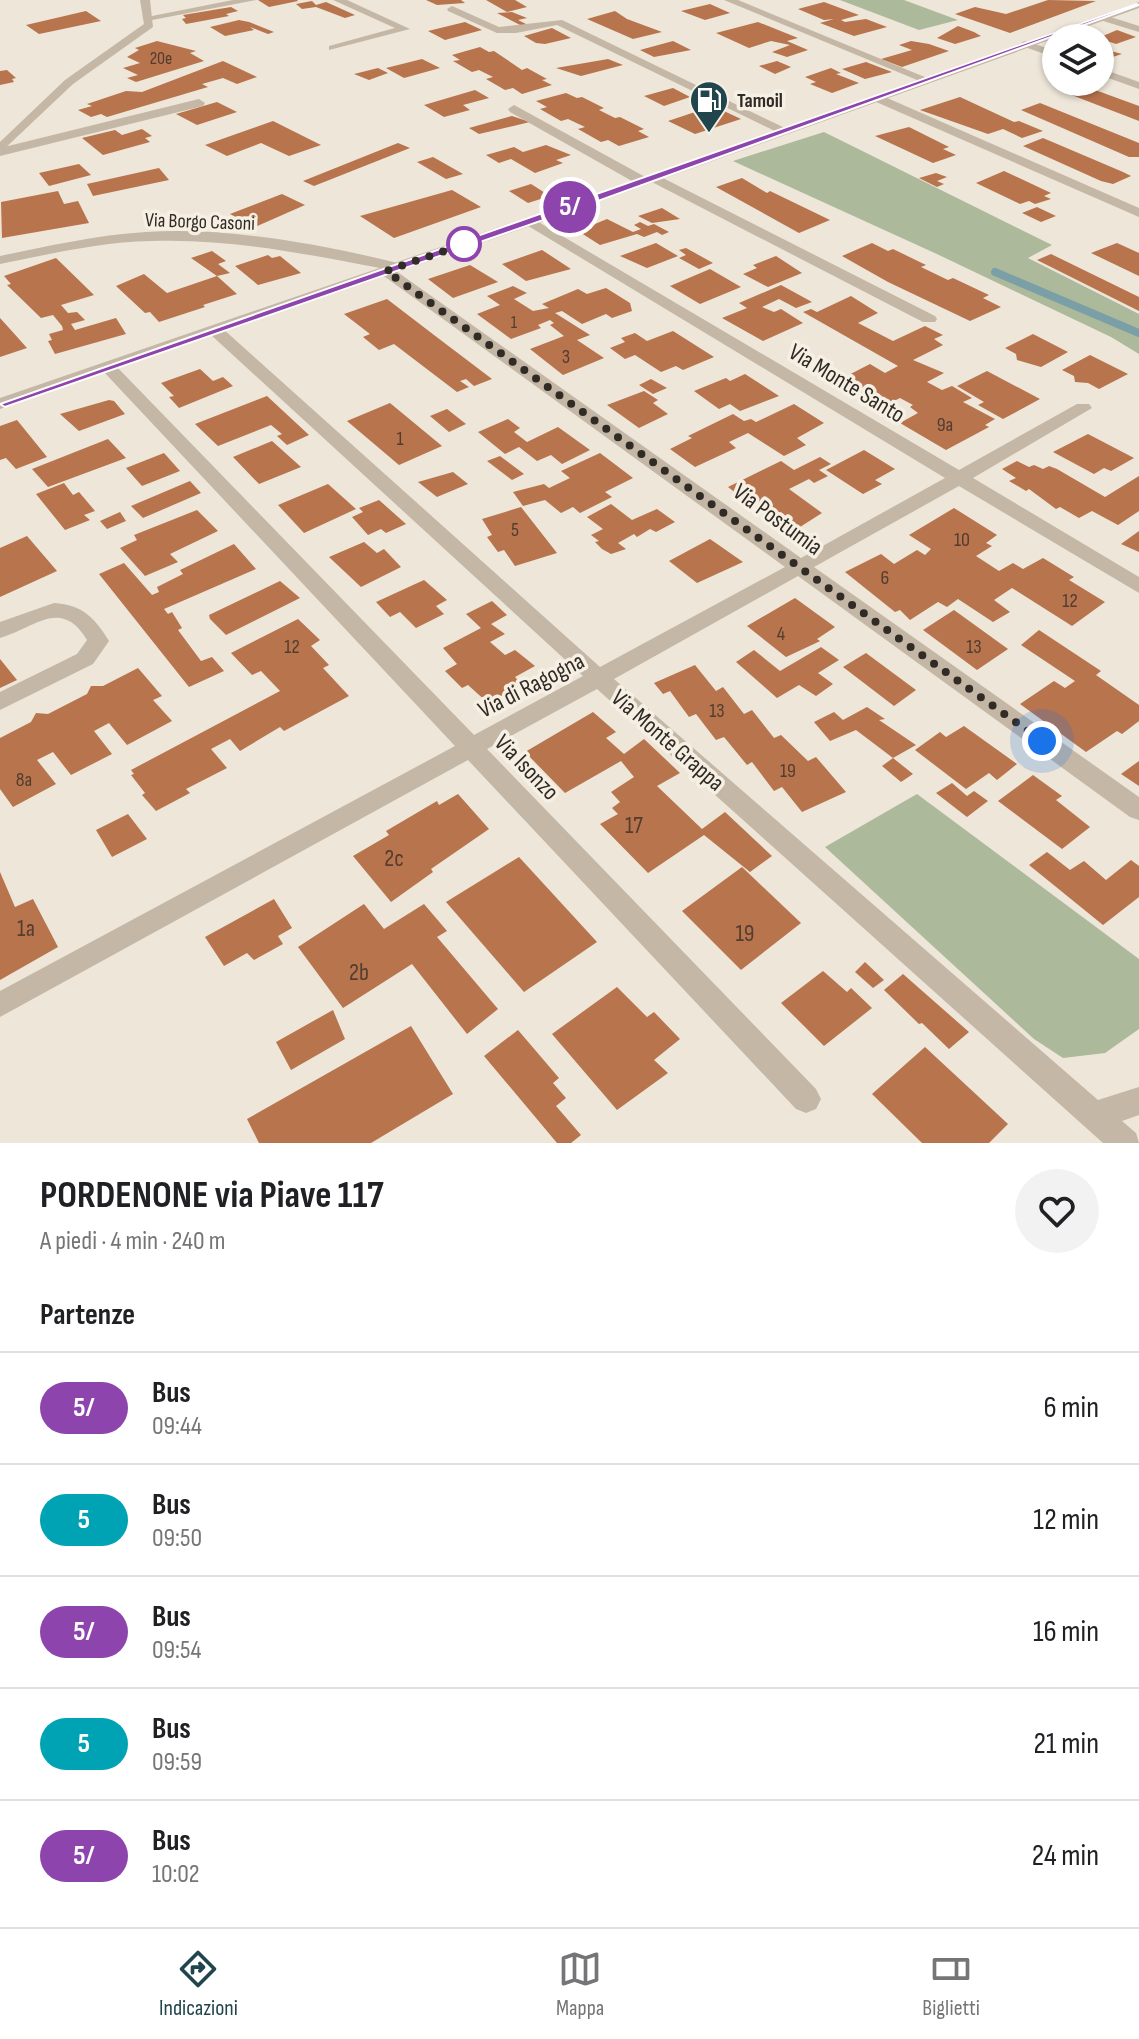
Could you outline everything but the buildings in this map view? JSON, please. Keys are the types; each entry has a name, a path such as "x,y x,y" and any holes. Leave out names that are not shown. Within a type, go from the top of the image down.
{"street":[{"path":"0,151 69,82 149,25 145,0"},
{"path":"147,18 251,0"},
{"path":"333,48 405,29 338,0"},
{"path":"729,0 926,80"},
{"path":"0,404 649,180 1139,5"},
{"path":"452,9 506,31 558,22 783,130"},
{"path":"1104,18 1139,29"},
{"path":"1026,44 1042,50"},
{"path":"1114,76 1139,86"},
{"path":"878,98 1139,213"},
{"path":"0,151 199,103"},
{"path":"514,109 929,319"},
{"name":"Via Monte Santo","path":"530,221 1139,586"},
{"name":"Via Borgo Casoni","path":"0,260 99,241 170,236 276,244 392,269"},
{"name":"Via Postumia","path":"392,269 1139,810"},
{"name":"Via Monte Grappa","path":"216,331 600,679 1125,1143"},
{"name":"Via Isonzo","path":"109,368 806,1099"},
{"name":"Via di Ragogna","path":"0,1005 470,745 600,679 1083,408"},
{"path":"0,631 41,612 58,609 75,614 98,641 85,659 0,702"},
{"path":"1095,1115 1139,1101"}],"green space":[{"path":"840,0 904,0 958,20 919,30"},
{"path":"824,132 1052,245 1028,258 1139,314 1139,354 1111,337 939,255 733,161"},
{"path":"917,794 1139,959 1139,1029 1105,1053 1063,1058 1034,1039 825,847"}],"waterway":[{"path":"995,272 1139,333"}],"bus line":[{"name":"5/","path":"0,404 704,161 783,130 1139,5"}],"place":[{"name":"Tamoil","path":"709,134"}],"route":[{"path":"464,244 474,241 386,271 1042,741"}]}
